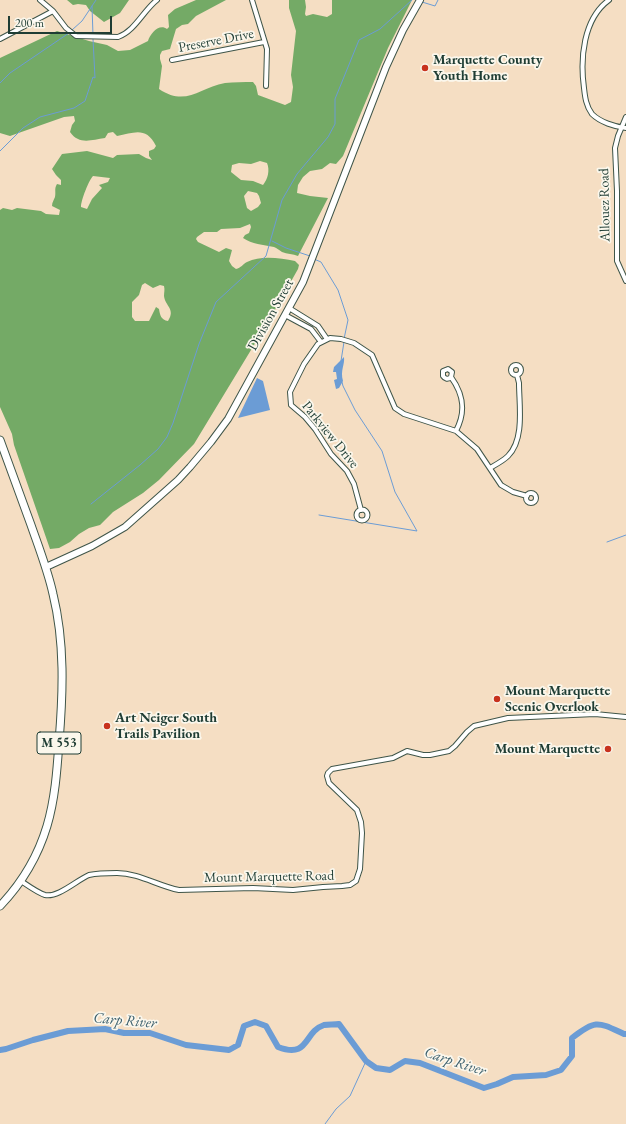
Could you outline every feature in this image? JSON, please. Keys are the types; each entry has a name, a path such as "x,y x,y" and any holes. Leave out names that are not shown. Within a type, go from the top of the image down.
{"main road":[{"name":"M 553","path":"0,440 46,567 56,609 61,650 62,700 55,791 47,827 34,858 21,881 0,906"}],"street":[{"path":"40,0 53,11 66,28 76,36 118,37 129,31 157,0"},
{"path":"252,0 267,49 266,86"},
{"name":"Division Street","path":"46,567 92,546 124,527 178,480 211,442 227,419 289,308 307,271 386,67 403,30 420,0"},
{"path":"607,0 594,15 588,31 582,60 586,102 593,114 606,122 624,127"},
{"path":"0,39 53,11"},
{"name":"Preserve Drive","path":"172,60 264,42"},
{"name":"Allouez Road","path":"626,117 624,127 615,148 617,191 617,261 620,272 626,281"},
{"path":"289,308 318,326 328,339 341,339 354,343 372,356 390,399 396,408 404,414 456,431 477,449 500,485 513,492 526,496"},
{"path":"285,314 307,326 321,342"},
{"name":"Parkview Drive","path":"328,339 321,342 304,364 290,392 291,404 308,421 331,454 347,471 354,484 361,510"},
{"path":"490,468 508,457 516,444 519,427 519,383 517,375"},
{"path":"451,377 457,386 462,399 463,411 456,431"},
{"name":"Mount Marquette Road","path":"21,881 45,895 54,895 70,887 78,880 90,875 118,873 130,874 155,881 169,888 179,890 253,888 293,890 350,884 356,881 360,869 362,833 361,822 357,810 330,783 327,776 332,769 393,758 408,751 423,755 430,755 449,751 474,726 508,718 595,714 626,717"}],"green space":[{"path":"67,0 129,0 120,13 104,22 90,11 86,5 73,5"},
{"path":"196,0 226,0 196,16 188,24 182,25 176,29 170,49 162,51 160,55 162,66 159,89 169,94 185,96 192,95 225,83 253,82 256,86 258,95 285,105 291,102 293,87 291,75 296,31 289,8 289,0 305,0 306,16 313,14 327,17 332,14 332,0 412,0 388,48 343,156 336,164 330,163 322,169 310,171 303,177 298,185 297,193 328,198 298,256 282,252 274,247 254,243 243,238 249,233 251,227 250,224 240,228 221,229 217,232 204,232 196,239 198,242 219,252 226,248 232,250 229,261 236,269 247,262 258,258 277,258 295,261 299,265 271,317 194,444 159,480 143,493 113,512 100,525 89,528 59,548 50,549 14,445 12,434 0,407 0,210 3,208 12,210 17,208 59,215 60,210 52,206 56,186 57,184 61,185 61,180 52,169 62,154 87,151 113,158 117,155 139,154 152,160 149,156 149,151 154,149 156,146 148,136 139,132 117,136 113,132 108,133 105,138 86,141 77,139 70,132 75,121 74,116 64,117 10,136 0,133 0,58 57,31 107,45 118,51 130,50 148,41 151,35 158,28 161,27 167,29 169,27 168,15 175,9","holes":["260,161 267,163 268,174 263,185 253,181 241,180 231,172 232,165 239,163 251,164","93,176 110,178 108,182 99,185 102,188 92,199 87,209 81,207 81,204","248,191 257,193 261,203 258,207 251,211 247,208 244,196","145,283 153,288 160,285 164,286 164,296 171,310 168,321 162,318 159,309 156,307 149,321 135,321 132,317 132,302 139,295 142,285"]}],"water":[{"path":"344,357 342,374 343,381 339,388 336,389 334,380 337,379 336,372 333,372 334,367"},
{"path":"257,378 263,381 270,410 238,418"}],"waterway":[{"path":"72,30 82,21 96,0"},
{"path":"91,504 140,465 158,449 167,437 199,344 216,302 266,256 282,200 297,174 328,137 335,124 335,99 359,40 380,29 412,0"},
{"path":"422,2 435,6 438,0"},
{"path":"92,6 93,35"},
{"path":"0,83 10,73 69,33"},
{"path":"0,151 23,128 40,117 74,108 85,101 93,77 95,78 93,39"},
{"path":"272,241 286,248 310,256"},
{"path":"314,259 321,262 338,290 348,320 344,339"},
{"path":"341,361 344,342"},
{"path":"319,515 417,531 395,492 382,451 355,410 342,382"},
{"path":"607,542 626,535"},
{"name":"Carp River","path":"0,1050 68,1031 105,1029 124,1033 150,1033 186,1045 229,1050 238,1045 244,1026 255,1022 266,1026 278,1047 288,1050 296,1050 305,1043 317,1028 324,1025 339,1024 366,1061 376,1068 390,1070 405,1061 420,1063 484,1088 513,1077 546,1075 561,1070 572,1056 572,1038 592,1025 602,1025 626,1034"},
{"path":"325,1124 336,1109 350,1096 366,1061"}],"place":[{"name":"Marquette County Youth Home","path":"425,68"},
{"name":"Mount Marquette Scenic Overlook","path":"497,699"},
{"name":"Art Neiger South Trails Pavilion","path":"107,726"},
{"name":"Mount Marquette","path":"608,749"}]}
